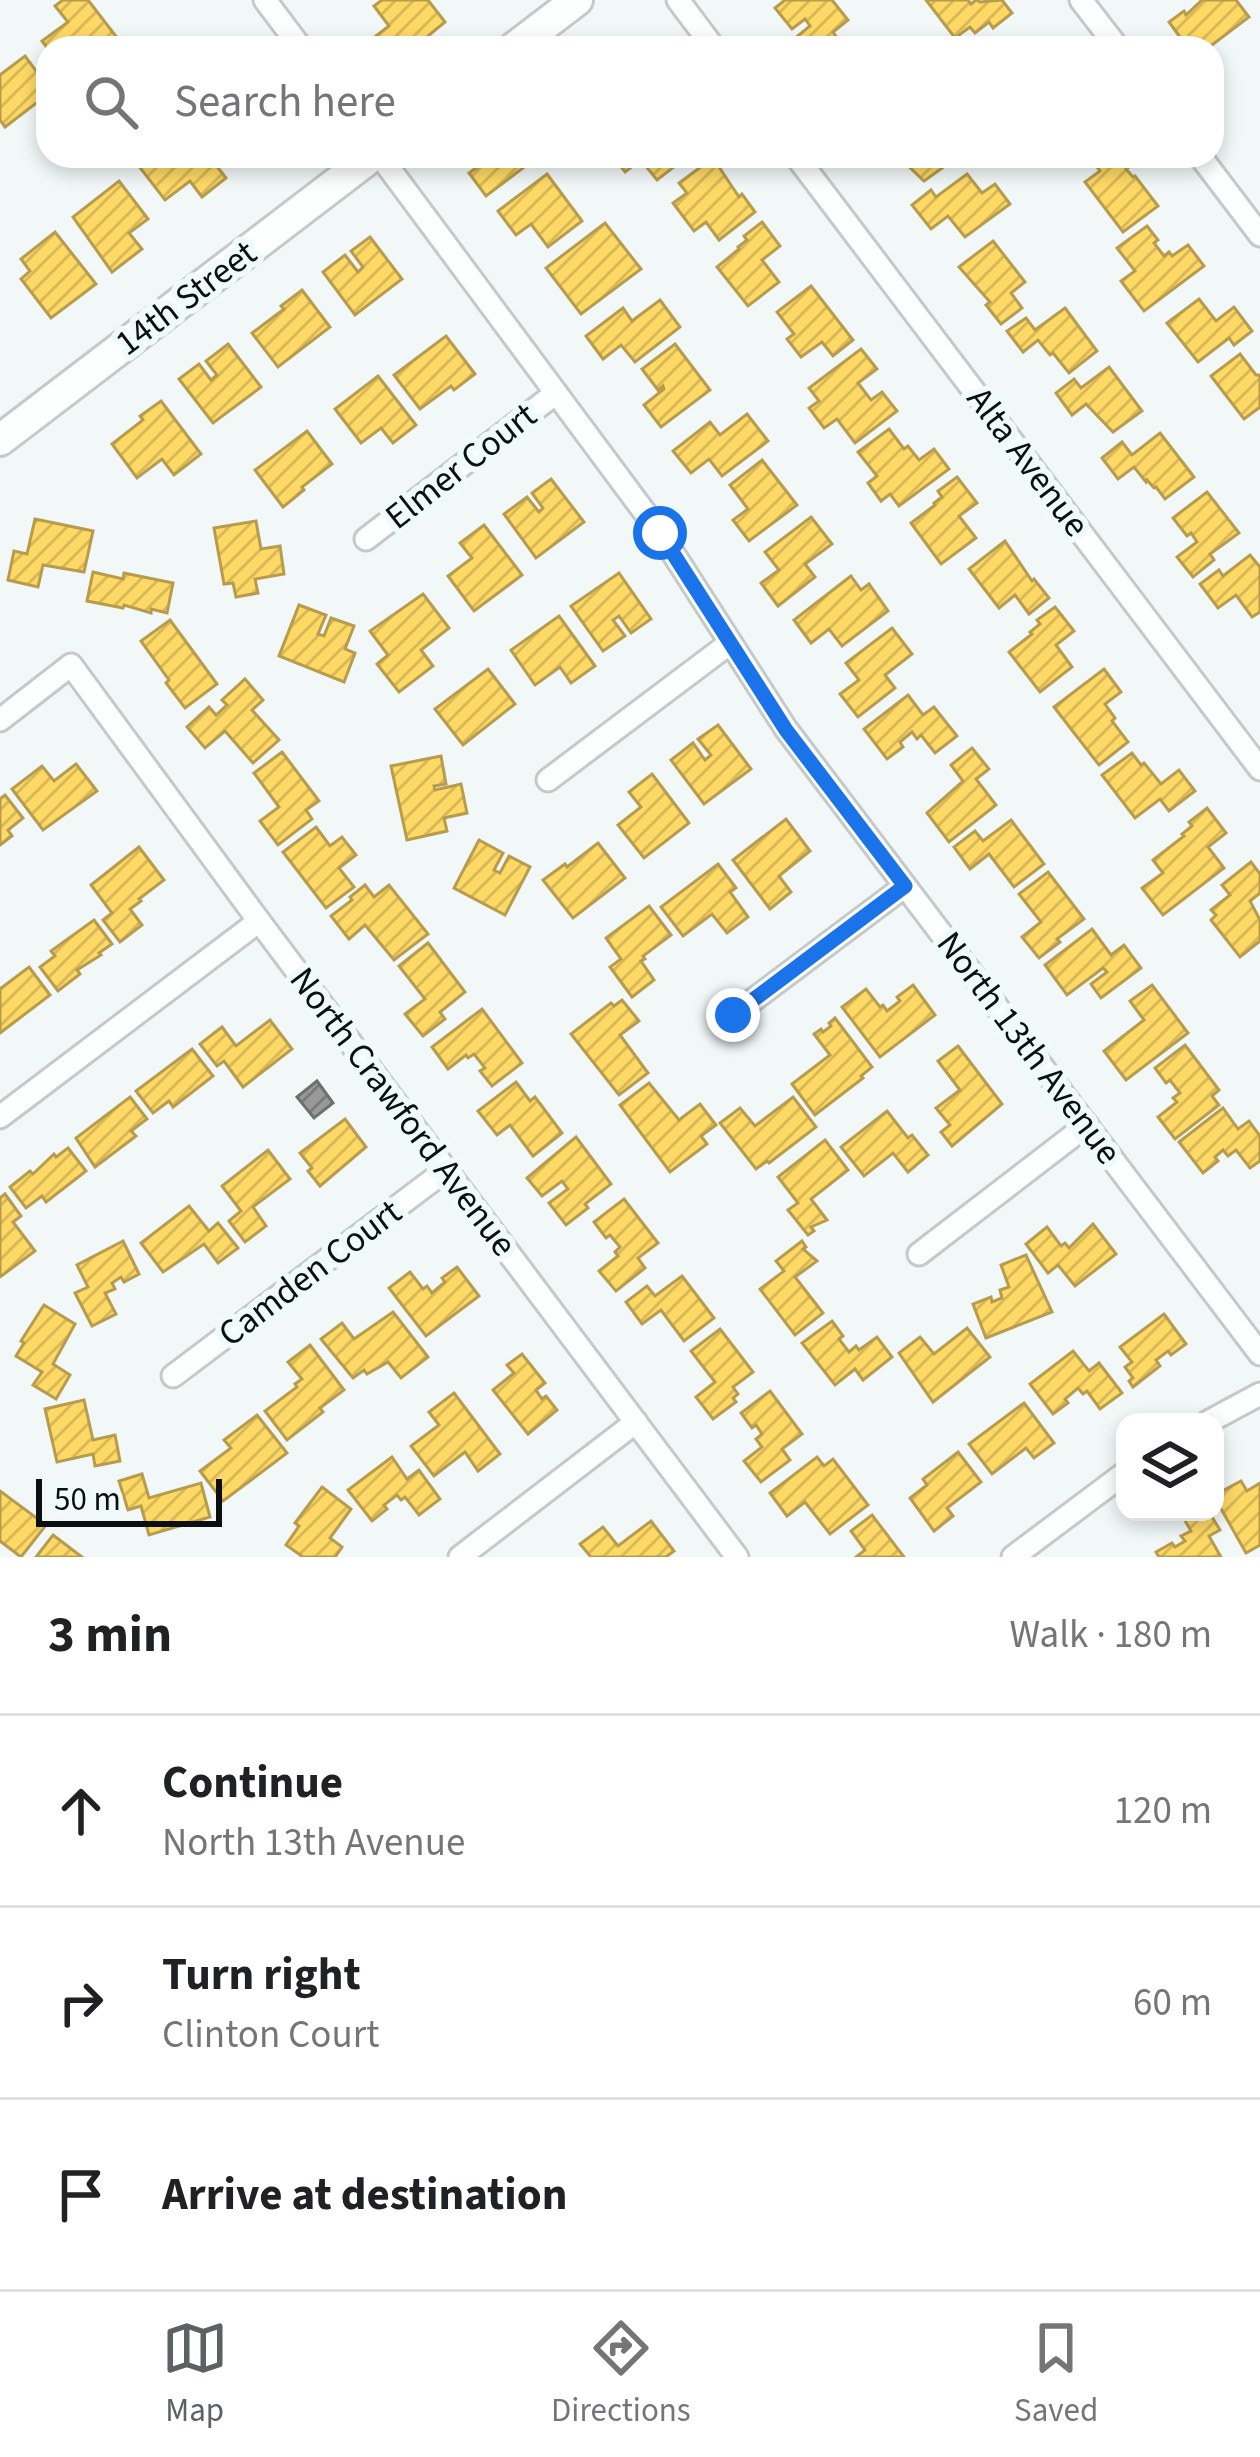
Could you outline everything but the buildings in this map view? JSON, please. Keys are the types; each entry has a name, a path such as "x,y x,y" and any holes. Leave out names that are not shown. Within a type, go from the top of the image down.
{"street":[{"path":"266,0 292,36"},
{"path":"530,36 577,0"},
{"path":"678,0 705,36"},
{"path":"1081,0 1109,36"},
{"name":"14th Street","path":"0,440 360,168"},
{"name":"North 13th Avenue","path":"385,168 660,533 786,730 1260,1354"},
{"name":"Alta Avenue","path":"805,168 1260,769"},
{"path":"1209,168 1260,235"},
{"name":"Elmer Court","path":"366,539 556,394"},
{"path":"548,780 730,643"},
{"name":"North Crawford Avenue","path":"0,720 71,665 737,1557"},
{"path":"733,1015 905,886"},
{"path":"0,1117 260,921"},
{"path":"919,1253 1087,1125"},
{"name":"Camden Court","path":"173,1376 446,1170"},
{"path":"1224,1413 1260,1394"},
{"path":"460,1557 637,1422"},
{"path":"1012,1557 1116,1480"}],"route":[{"path":"660,533 786,730 905,886 733,1015"}]}
